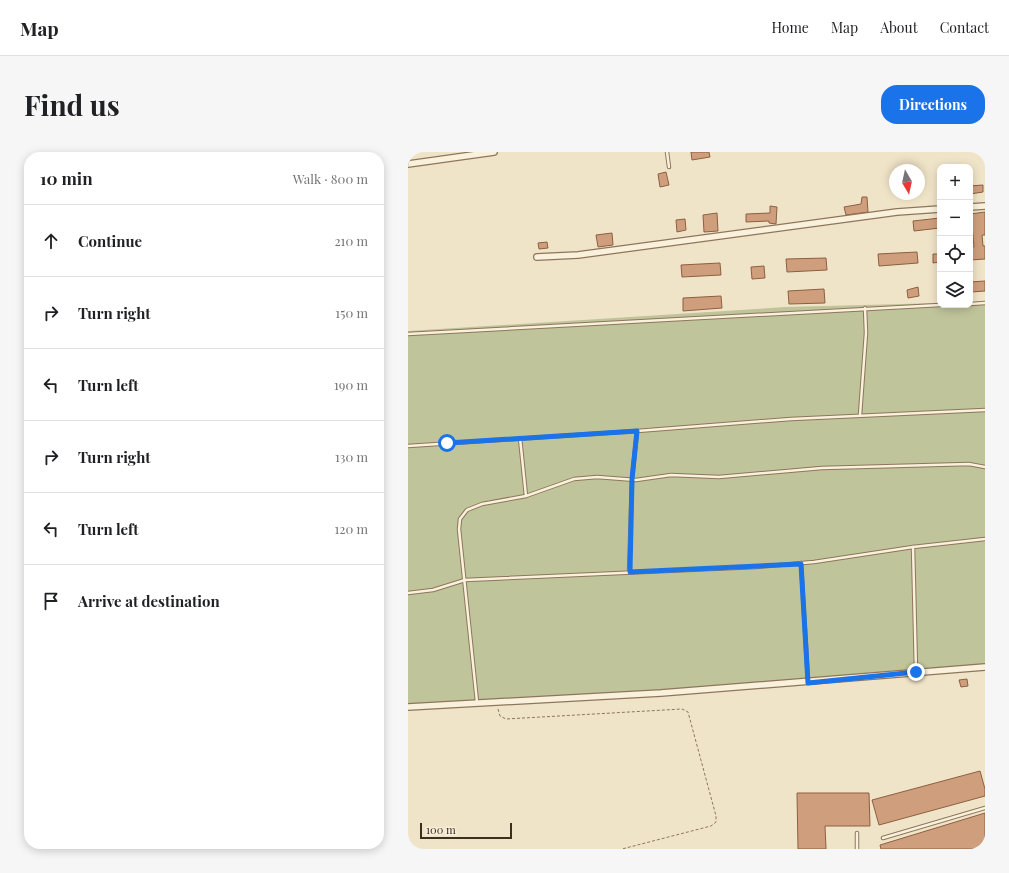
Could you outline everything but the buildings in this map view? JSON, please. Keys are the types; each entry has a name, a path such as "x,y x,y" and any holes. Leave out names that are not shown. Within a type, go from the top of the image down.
{"street":[{"path":"408,164 494,152"},
{"path":"973,207 985,206"},
{"path":"537,257 578,255 896,212 937,209"},
{"path":"408,707 497,703 808,683 916,672 985,667"}],"lane":[{"path":"667,152 669,167"},
{"path":"973,304 985,303"},
{"path":"408,334 937,305"},
{"path":"860,415 866,333 865,308"},
{"path":"408,446 860,415 985,410"},
{"path":"630,572 632,479 637,431"},
{"path":"520,438 526,496"},
{"path":"478,703 459,529 460,519 467,510 482,504 526,496 574,479 597,477 632,479 671,476 719,477 822,468 970,464 985,467"},
{"path":"408,593 433,590 465,580 801,564 913,547 985,539"},
{"path":"913,547 916,672"},
{"path":"801,564 808,683"},
{"path":"883,838 985,808"},
{"path":"857,833 857,849"}],"path":[{"path":"497,703 499,715 504,719 682,710 688,712 716,816 716,822 711,826 622,849"}],"green space":[{"path":"973,302 985,302 985,665 920,669 807,680 408,709 408,331 786,307 937,303 937,308 973,308"}],"route":[{"path":"447,443 637,431 632,479 630,572 801,564 808,683 861,676 916,672"}]}
